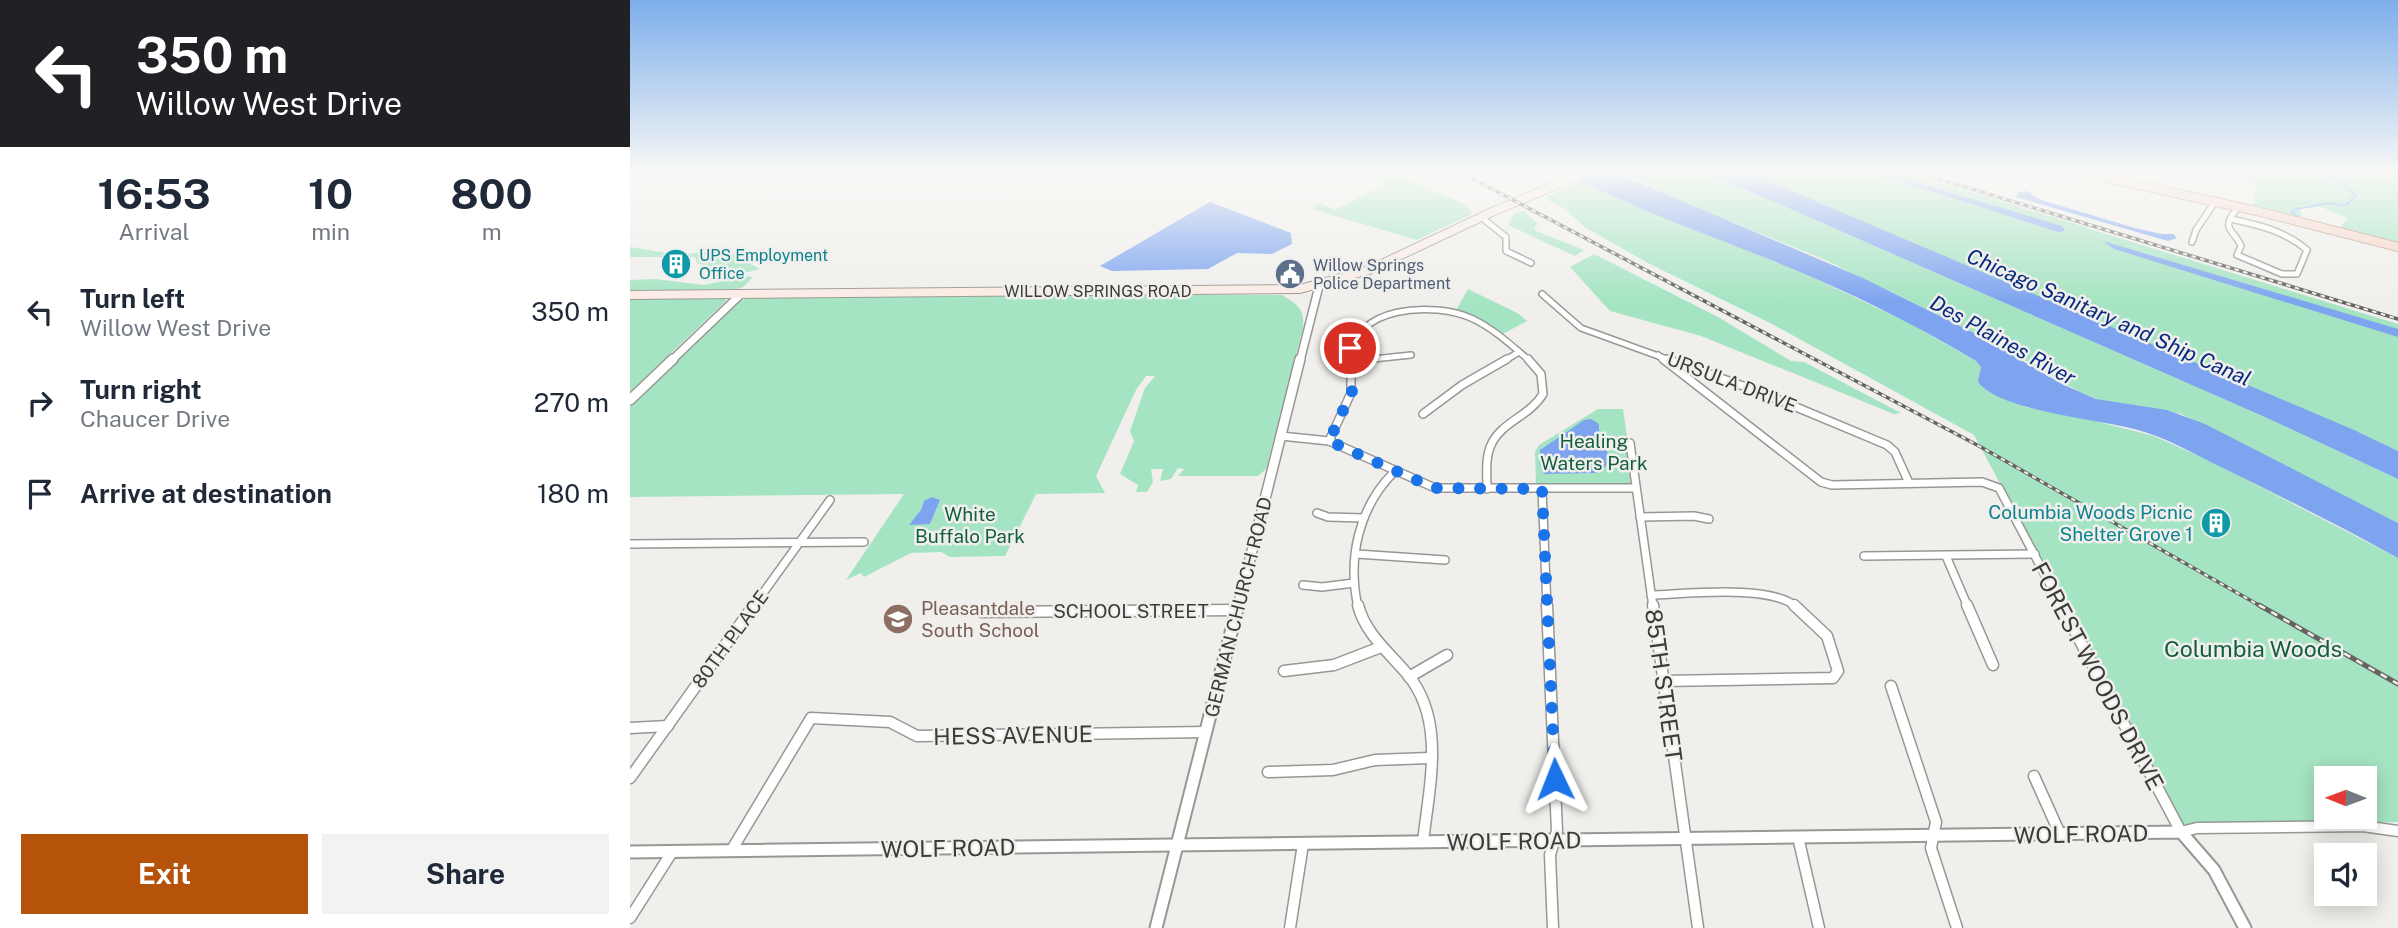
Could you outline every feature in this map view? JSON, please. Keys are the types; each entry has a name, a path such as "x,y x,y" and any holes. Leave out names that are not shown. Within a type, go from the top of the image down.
{"main road":[{"name":"WILLOW SPRINGS ROAD","path":"630,295 1269,290 1319,286 1371,269 1485,215"},
{"path":"2266,215 2398,247"}],"street":[{"path":"2192,242 2206,215"},
{"path":"2234,219 2281,231 2295,238 2307,250 2297,274 2282,274 2237,255 2241,246 2228,230 2234,219 2237,215"},
{"path":"1481,217 1506,237 1506,251 1531,263"},
{"name":"GERMAN CHURCH ROAD","path":"1156,928 1319,286"},
{"name":"URSULA DRIVE","path":"1542,294 1577,326 1804,410 1887,445 1895,452 1909,483"},
{"path":"630,400 740,295"},
{"path":"1329,441 1352,391 1352,344 1362,328 1383,317 1407,313 1440,312 1464,316 1486,327 1541,373 1543,393 1534,406 1492,442 1487,489"},
{"path":"1423,414 1462,385 1519,352"},
{"path":"1351,361 1411,355"},
{"path":"1658,355 1821,482 1832,485 1909,483"},
{"path":"1281,436 1329,441 1434,488 1636,488"},
{"name":"85TH STREET","path":"1630,443 1698,928"},
{"path":"1394,472 1377,491 1364,518 1354,583 1360,612 1381,647 1409,677 1426,704 1432,729 1423,842"},
{"name":"FOREST WOODS DRIVE","path":"1909,483 1993,484 2001,490 2181,832"},
{"path":"1542,489 1557,831 1550,855 1553,928"},
{"name":"80TH PLACE","path":"630,778 830,500"},
{"path":"1317,513 1328,517 1364,518"},
{"path":"1640,517 1694,516 1709,519"},
{"path":"630,544 864,542"},
{"path":"1357,554 1445,559"},
{"path":"1864,556 2035,554"},
{"path":"1946,556 1993,665"},
{"path":"1303,585 1322,587 1354,583"},
{"path":"1651,595 1777,594 1788,599 1827,636 1838,671 1833,678 1664,681"},
{"name":"SCHOOL STREET","path":"982,612 1237,610"},
{"path":"1284,671 1307,671 1338,664 1381,647"},
{"path":"1409,677 1447,655"},
{"path":"1891,686 1937,822 1931,848 1957,928"},
{"name":"HESS AVENUE","path":"732,851 811,718 880,721 917,736 1206,732"},
{"path":"630,727 668,726"},
{"path":"1268,772 1333,770 1376,760 1429,758"},
{"path":"2034,776 2060,834"},
{"name":"WOLF ROAD","path":"630,852 1934,836 2349,826 2398,831"},
{"path":"2181,832 2214,870 2245,928"},
{"path":"1798,837 1819,928"},
{"path":"1290,928 1303,844"},
{"path":"630,918 672,852"}],"green space":[{"path":"1333,215 1469,215 1417,240"},
{"path":"1513,215 1528,215 1537,223 1534,230 1584,250 1575,256 1508,225"},
{"name":"Columbia Woods","path":"1572,215 1662,215 1814,278 1907,322 1976,361 2025,407 2071,415 2154,436 2208,460 2398,558 2398,822 2377,822 2377,766 2314,766 2314,823 2183,824 1974,435 1772,324 1650,264 1586,228"},
{"path":"1715,215 1805,215 2267,418 2398,479 2398,523 2181,414 2102,401 2078,391 1996,344 1823,259"},
{"path":"1848,215 2047,215 2085,227 2087,225 2087,228 2398,324 2398,451"},
{"path":"2341,215 2398,215 2398,246 2338,229 2348,218"},
{"path":"630,247 680,255 717,250 714,255 723,249 760,269 707,282 721,277 723,273 697,263 695,257 630,257"},
{"path":"1594,254 1718,317 1791,361 1804,362 1901,413 1894,414 1701,336 1610,311 1570,267"},
{"path":"745,276 753,277 743,287 731,291 630,293 630,280 655,279 704,285"},
{"path":"1468,289 1519,314 1527,321 1501,335 1455,312"},
{"name":"White Buffalo Park","path":"1282,295 1296,305 1303,316 1303,328 1266,469 1258,476 1178,476 1184,469 1178,468 1171,479 1160,481 1163,469 1151,469 1153,482 1147,492 1136,492 1138,485 1120,474 1134,441 1130,431 1145,388 1155,376 1146,376 1136,390 1096,476 1105,493 1036,494 1005,556 950,557 941,552 911,553 864,577 861,573 846,580 904,494 630,497 630,405 739,301 748,298"},
{"path":"725,298 726,301 630,392 630,299"},
{"name":"Healing Waters Park","path":"1598,409 1623,409 1629,450 1630,485 1536,487 1535,452 1539,445"}],"water":[{"path":"1187,215 1245,215 1291,233 1292,244 1272,254 1237,253 1208,269 1112,271 1100,266"},
{"path":"1657,215 1716,215 1863,278 1976,334 2062,384 2096,399 2167,410 2205,424 2398,523 2398,558 2158,437 2134,429 2050,413 2006,400 1978,382 1981,367 1976,361 1856,297"},
{"path":"1805,215 1849,215 2354,430 2398,451 2398,479 2267,418"},
{"path":"2006,215 2026,215 2062,226 2065,231 2058,232"},
{"path":"2079,215 2092,215 2135,228 2173,234 2177,238 2168,241"},
{"path":"2103,241 2398,329 2398,337 2114,249"},
{"path":"1591,419 1599,424 1599,434 1607,451 1605,468 1596,473 1544,474 1539,463 1540,450 1584,420"},
{"path":"932,497 940,500 930,524 909,525 921,510 924,501"}],"railway":[{"path":"1542,215 1979,446 2262,607"},
{"path":"2058,215 2398,319"},
{"path":"2259,605 2398,684"}],"place":[{"name":"UPS Employment Office","path":"676,264"},
{"name":"Willow Springs Police Department","path":"1290,274"},
{"name":"Columbia Woods Picnic Shelter Grove 1","path":"2216,523"},
{"name":"Pleasantdale South School","path":"898,619"}],"route":[{"path":"1350,348 1352,391 1329,441 1434,488 1542,489 1555,779"}],"water label":[{"name":"Chicago Sanitary and Ship Canal","path":"2109,317"},
{"name":"Des Plaines River","path":"2003,340"}]}
